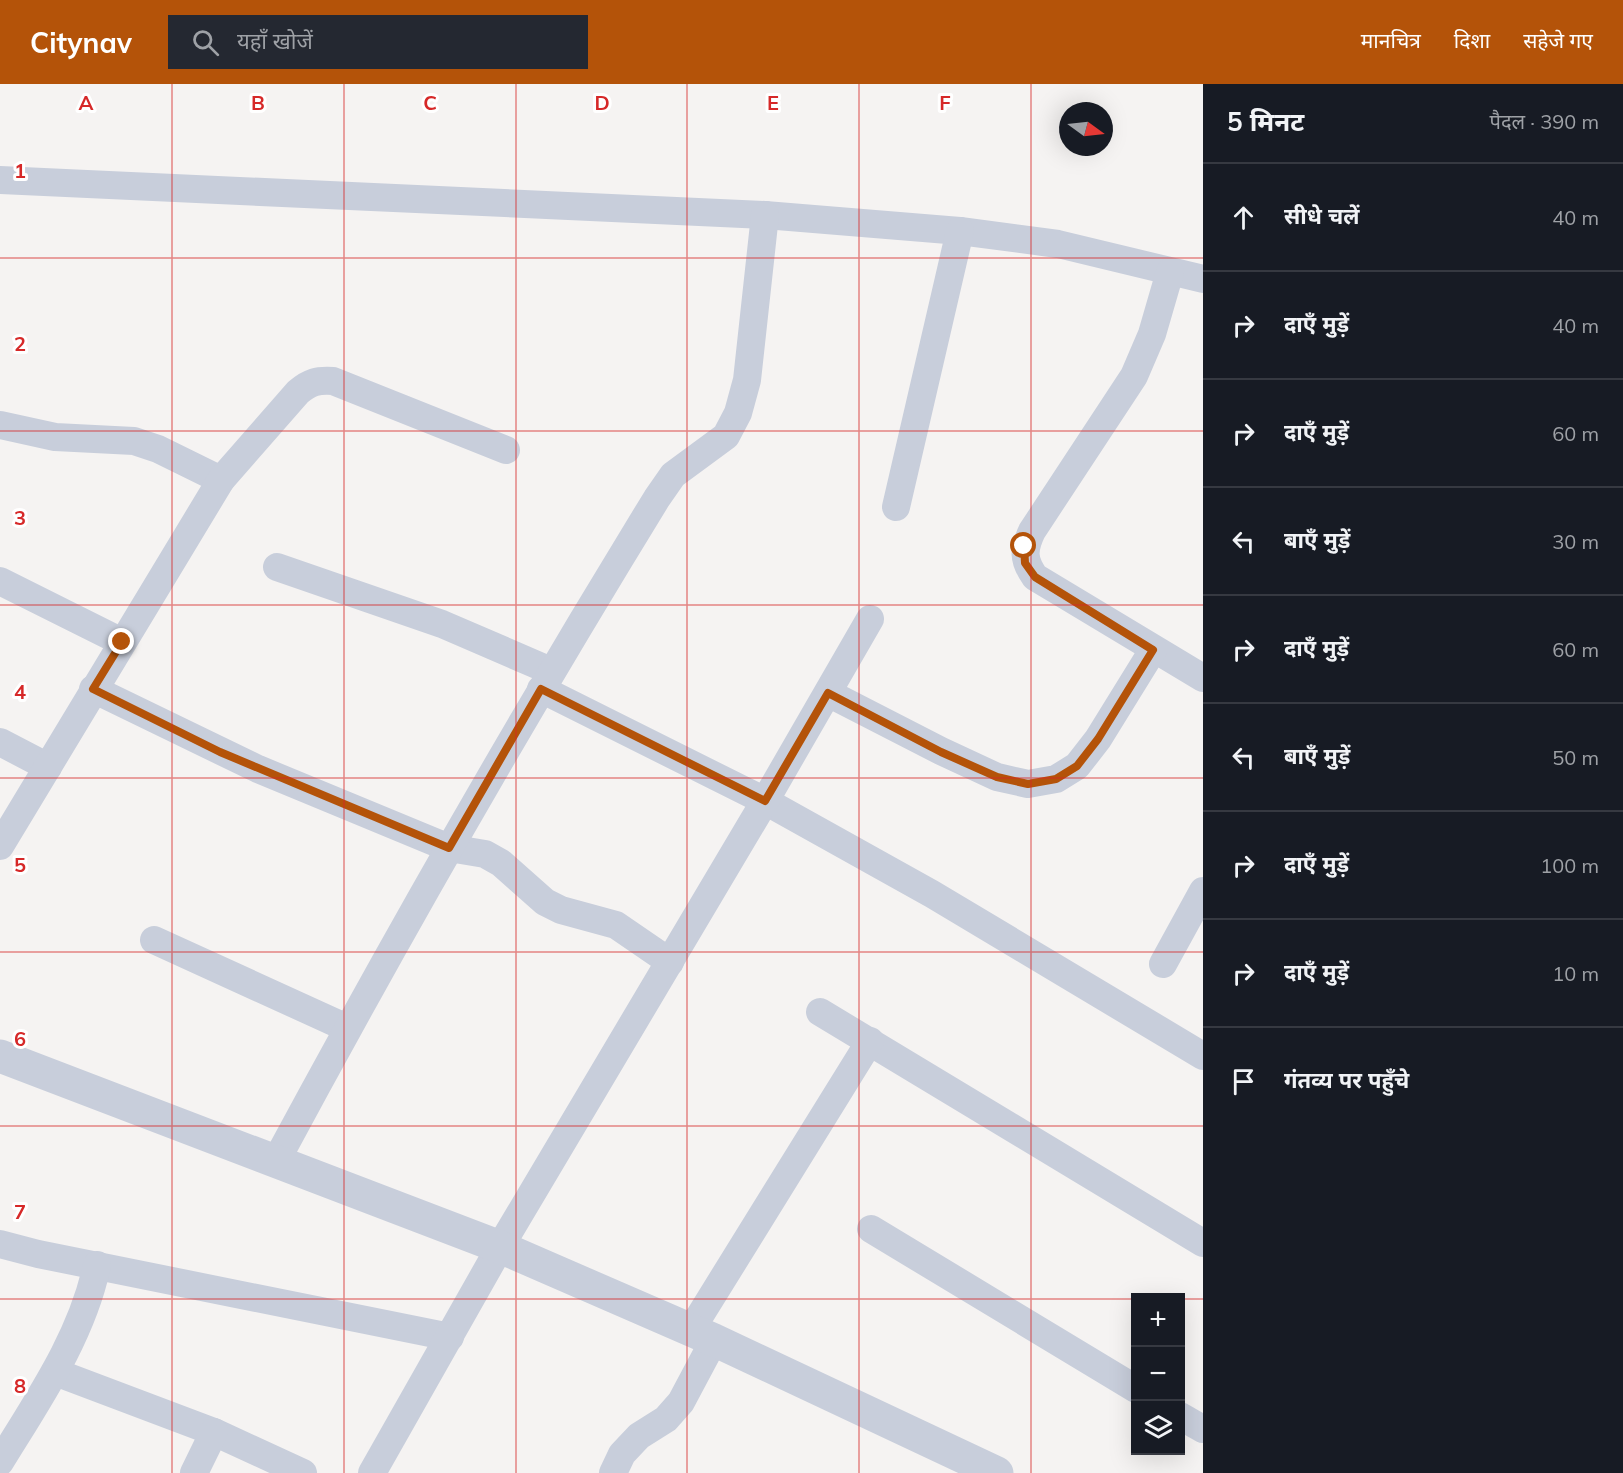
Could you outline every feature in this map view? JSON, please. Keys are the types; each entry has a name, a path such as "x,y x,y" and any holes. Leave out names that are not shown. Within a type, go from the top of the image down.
{"street":[{"path":"0,180 765,215 960,231 1058,244 1203,279"},
{"path":"275,1163 347,1028 546,680 673,475 726,436 738,412 747,380 765,215"},
{"path":"897,507 960,231"},
{"path":"1170,272 1152,334 1134,376 1024,546 1025,563 1035,577 1203,678"},
{"path":"0,846 221,480 298,392 319,380 333,381 506,450"},
{"path":"0,425 55,437 134,441 158,448 221,480"},
{"path":"277,567 442,624 932,894 1203,1056"},
{"path":"0,581 122,642"},
{"path":"372,1473 500,1247 870,620"},
{"path":"828,693 941,752 997,777 1028,784 1056,779 1077,766 1098,739 1153,650"},
{"path":"93,689 220,752 449,848 485,854 501,863 545,902 561,910 616,925 670,962"},
{"path":"0,742 48,767"},
{"path":"1163,964 1203,891"},
{"path":"154,940 347,1028"},
{"path":"820,1012 1203,1243"},
{"path":"613,1473 622,1454 639,1436 666,1419 681,1402 702,1335 870,1041"},
{"path":"0,1056 275,1163 500,1247 702,1335 997,1473"},
{"path":"871,1229 1131,1386"},
{"path":"0,1244 450,1337"},
{"path":"0,1462 55,1372 90,1298 97,1265"},
{"path":"55,1372 214,1432 303,1473"},
{"path":"1185,1419 1203,1429"},
{"path":"194,1473 214,1432"}],"route":[{"path":"122,642 93,689 220,752 449,848 541,689 765,801 828,693 941,752 997,777 1028,784 1056,779 1077,766 1098,739 1153,650 1035,577 1025,563 1024,546"}]}
